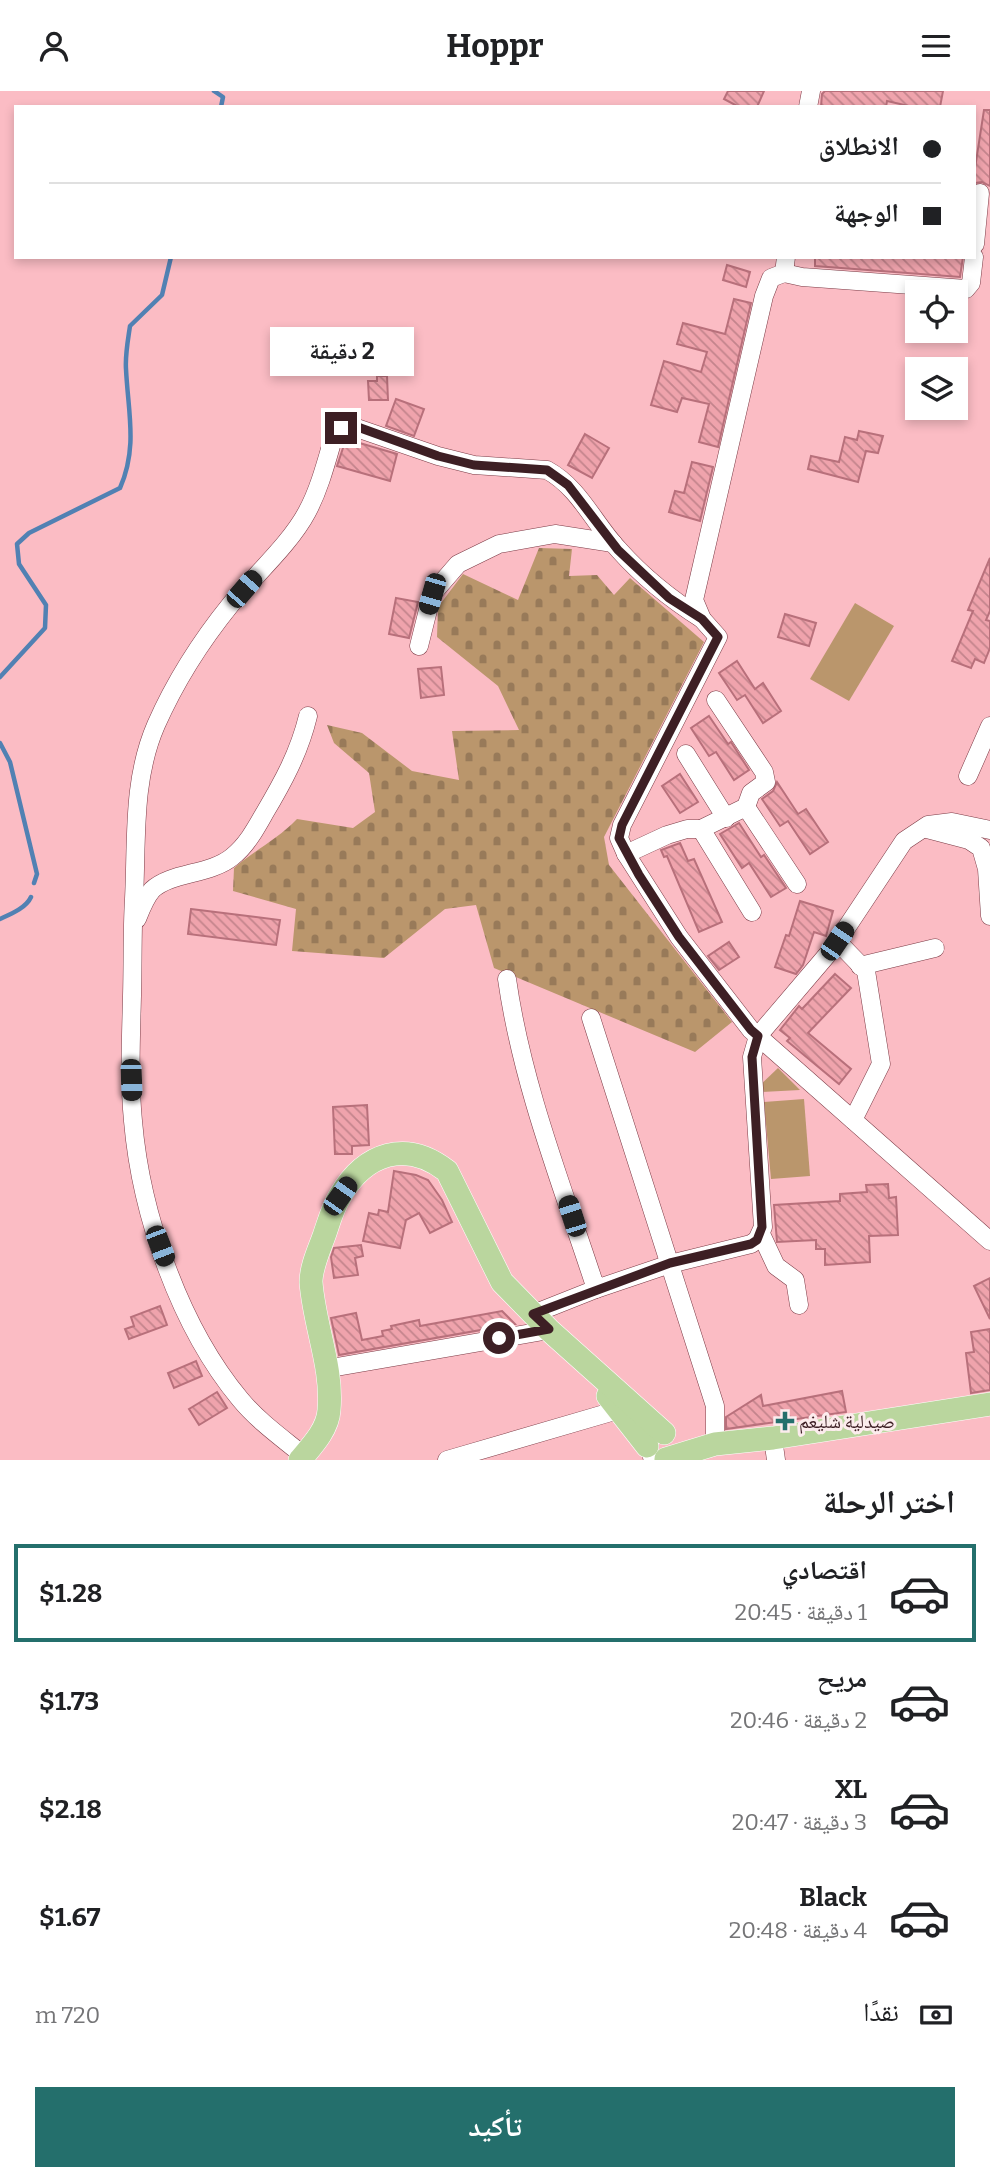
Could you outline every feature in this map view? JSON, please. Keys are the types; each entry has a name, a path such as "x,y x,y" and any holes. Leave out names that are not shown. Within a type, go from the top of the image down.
{"main road":[{"path":"302,1458 319,1437 329,1413 329,1391 311,1280 331,1214 352,1179 378,1157 416,1154 434,1161 447,1171 502,1282 579,1357 659,1451"},
{"path":"579,1357 618,1410 659,1451"},
{"path":"659,1451 715,1444 775,1449 990,1404"}],"street":[{"path":"976,236 981,194"},
{"path":"702,619 694,600 764,296 771,278 785,265 802,277 966,289 971,282 974,259"},
{"path":"302,1458 240,1400 214,1364 188,1318 160,1246 142,1182 133,1122 131,931 138,788 145,755 156,725 188,664 230,605 306,513 323,474 335,432 348,425 438,456 474,465 547,470 568,485 613,543 669,598 702,619 718,637 622,825 619,838 626,854 679,937 751,1030 990,1241"},
{"path":"419,646 432,594 458,564 499,544 555,534 613,543"},
{"path":"626,854 667,835 687,829 701,829 726,818 746,807 751,793 766,782 767,777 716,700"},
{"path":"131,931 152,890 164,883 215,867 231,858 249,839 288,775 300,745 307,716"},
{"path":"968,776 990,726"},
{"path":"686,754 726,818"},
{"path":"746,807 797,884"},
{"path":"799,1305 795,1280 776,1266 761,1234 752,1057 758,1036 837,941 904,841 928,824 952,822 990,830"},
{"path":"923,828 969,840 981,848 987,869 990,916"},
{"path":"701,829 752,912"},
{"path":"837,941 866,971 881,1064 853,1120"},
{"path":"860,965 935,948"},
{"path":"507,979 517,1036 596,1289"},
{"path":"591,1018 715,1406 715,1444"},
{"path":"326,1369 541,1322 596,1289 670,1263 751,1244 761,1234"},
{"path":"447,1460 618,1410"}],"green space":[{"path":"539,548 572,549 569,576 597,575 614,595 630,578 704,642 604,837 609,865 732,1022 695,1052 494,968 476,905 445,909 384,958 292,951 296,909 233,891 234,868 297,819 353,828 375,812 369,773 334,743 327,725 362,733 412,771 459,780 452,731 519,730 498,686 437,637 438,607 463,574 518,600"},
{"path":"855,603 894,626 849,701 810,679"},
{"path":"778,1068 800,1090 760,1092 759,1086"},
{"path":"804,1099 810,1176 771,1179 764,1102"}],"building":[{"path":"728,91 764,91 758,105 735,105 724,99"},
{"path":"825,91 943,91 940,105 904,105 887,101 886,105 821,105"},
{"path":"984,110 990,110 990,186 982,182 976,183 976,162"},
{"path":"815,259 963,259 960,277 815,266"},
{"path":"727,265 750,272 746,287 723,280"},
{"path":"734,299 751,303 718,447 699,442 709,404 682,398 677,412 651,405 664,361 701,372 707,352 677,344 683,323 725,334"},
{"path":"377,376 387,376 388,400 369,400 368,381 377,381"},
{"path":"396,399 424,409 414,436 386,426"},
{"path":"859,431 883,436 878,453 866,451 858,482 808,469 811,456 839,462 845,437 857,440"},
{"path":"585,434 609,448 592,478 568,465"},
{"path":"346,439 397,454 390,481 337,466"},
{"path":"692,462 713,467 700,521 669,512 675,491 684,493"},
{"path":"990,558 990,611 986,620 990,621 990,648 984,663 975,659 971,668 952,661 973,611 968,610"},
{"path":"396,598 418,602 409,638 389,634"},
{"path":"785,614 816,623 809,646 778,637"},
{"path":"737,661 755,689 763,683 781,711 763,723 745,695 737,700 719,673"},
{"path":"441,667 444,695 421,698 418,669"},
{"path":"709,716 728,744 731,742 749,770 734,780 716,752 709,756 691,728"},
{"path":"680,774 698,802 680,813 662,786"},
{"path":"777,782 798,814 806,809 828,842 810,854 788,821 780,826 762,799 773,791"},
{"path":"739,823 786,888 771,897 749,863 742,868 720,834"},
{"path":"680,843 688,861 694,859 722,922 699,932 667,856 664,857 661,850"},
{"path":"800,901 833,911 826,936 814,932 803,965 796,974 775,967 786,935 789,936"},
{"path":"191,909 280,920 276,945 188,934"},
{"path":"729,942 739,957 719,970 708,956"},
{"path":"835,974 851,988 808,1033 851,1069 839,1084 787,1041 790,1038 780,1030 799,1006 802,1009"},
{"path":"367,1105 369,1145 352,1146 352,1154 335,1154 333,1107"},
{"path":"394,1171 428,1180 442,1200 452,1222 430,1233 419,1213 406,1220 400,1248 363,1241 369,1213 378,1215 379,1210 388,1212"},
{"path":"888,1184 889,1198 896,1197 898,1235 869,1236 870,1262 825,1265 825,1249 816,1249 816,1240 777,1242 774,1205 840,1201 840,1194 867,1192 866,1185"},
{"path":"361,1245 363,1256 355,1258 358,1275 334,1278 331,1257 334,1248"},
{"path":"990,1278 990,1319 974,1286"},
{"path":"160,1306 167,1325 129,1339 125,1329 134,1326 131,1317"},
{"path":"502,1311 515,1324 339,1355 331,1318 356,1313 362,1340 383,1336 382,1331 392,1329 391,1326 419,1320 420,1326"},
{"path":"990,1329 990,1390 971,1393 966,1353 974,1352 971,1332"},
{"path":"196,1361 202,1376 174,1388 168,1373"},
{"path":"842,1391 846,1412 726,1429 726,1417 761,1395 763,1406"},
{"path":"217,1392 227,1408 199,1425 189,1409"}],"waterway":[{"path":"214,91 223,97 221,105"},
{"path":"0,677 45,628 46,605 19,564 17,544 29,533 120,488 126,473 130,444 126,364 130,326 162,295 171,259"},
{"path":"0,743 10,762 37,874 34,883"},
{"path":"0,919 22,907 31,897"}],"place":[{"name":"صيدلية شليغم","path":"785,1421"}],"route":[{"path":"341,428 355,426 438,456 474,465 547,470 557,475 568,485 618,550 669,598 702,619 718,637 622,825 619,838 626,854 679,937 758,1036 752,1057 761,1234 751,1244 670,1263 533,1314 549,1329 499,1338"}]}
